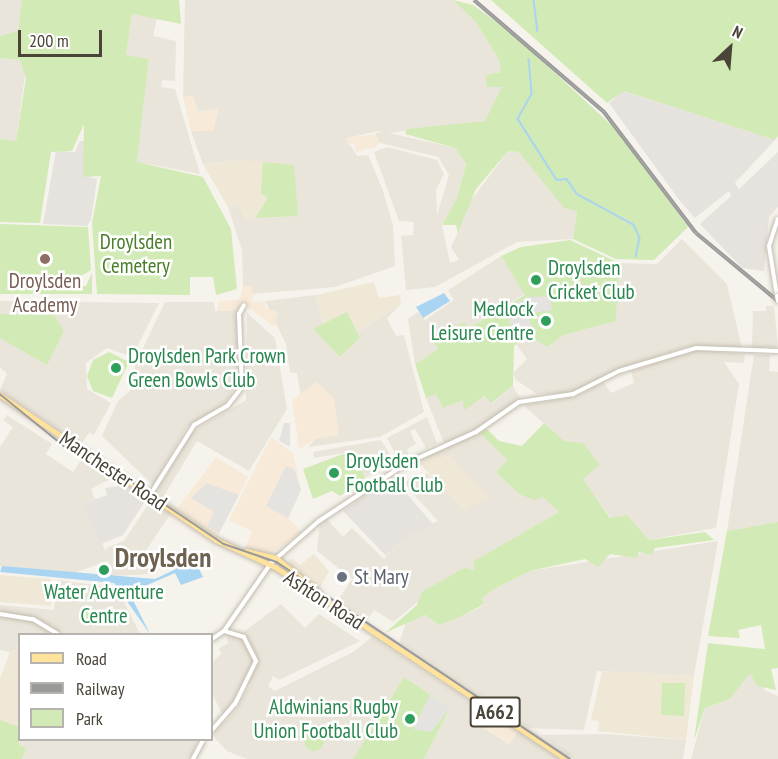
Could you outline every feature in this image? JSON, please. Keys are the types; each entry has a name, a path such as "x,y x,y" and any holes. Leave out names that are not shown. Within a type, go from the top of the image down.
{"main road":[{"name":"Manchester Road","path":"0,395 227,547 270,564"},
{"name":"Manchester Road","path":"227,547 276,558"},
{"name":"Ashton Road","path":"276,558 371,630"},
{"name":"Ashton Road","path":"270,564 371,630"},
{"name":"A662","path":"371,630 566,759"}],"street":[{"path":"778,219 769,246 778,299"},
{"path":"150,495 194,425 223,409 242,387 239,314 244,305"},
{"path":"213,638 224,631 270,564 319,521 407,463 476,432 519,402 556,397 693,348 778,351"},
{"path":"242,550 270,564"},
{"path":"0,614 33,619 56,633"},
{"path":"213,729 235,704 256,661 244,637 224,631"},
{"path":"193,759 202,741"}],"shaded area":[{"path":"0,0 22,0 18,31 12,36 0,36"},
{"path":"185,0 453,0 476,22 499,60 501,72 486,75 502,86 496,106 485,121 389,133 455,148 466,164 457,198 442,225 450,263 459,260 451,247 467,213 463,211 508,151 519,152 577,211 573,239 517,242 435,287 406,290 401,236 413,235 414,222 399,221 374,152 387,147 437,160 444,174 436,190 437,215 449,175 438,157 380,143 375,134 384,130 346,138 357,156 368,155 382,188 393,225 395,266 335,287 252,294 251,286 243,286 242,250 228,207 238,203 245,219 298,216 243,160 203,164 191,131 205,127 219,109 198,112 193,96 183,97"},
{"path":"132,14 157,19 153,36 176,41 175,81 162,80 161,87 175,89 200,174 137,162 149,59 126,55"},
{"path":"0,58 20,60 26,67 16,142 0,139"},
{"path":"623,91 775,140 735,183 739,189 778,152 778,207 769,217 764,271 742,268 700,224 731,196 729,191 695,218 680,201 609,103"},
{"path":"193,96 198,112 219,109 213,131 191,131 183,97"},
{"path":"375,134 380,143 375,147 356,152 354,144 347,145 346,138"},
{"path":"80,141 85,141 83,176 97,179 91,220 87,226 43,224 56,151 75,152"},
{"path":"243,160 294,165 298,216 245,219 238,203 228,207 203,164"},
{"path":"682,239 727,284 742,348 687,347 619,369 572,393 537,394 516,380 513,373 527,359 516,344 533,335 547,347 564,335 616,321 619,263 657,264"},
{"path":"501,256 525,294 469,328 464,322 433,342 438,349 415,364 408,319 418,312 425,320 454,300 448,290"},
{"path":"374,282 379,298 400,295 401,304 358,331 360,338 340,357 313,329 323,323 316,295"},
{"path":"243,286 252,286 253,302 265,301 265,308 278,312 274,327 244,304 237,310 218,311 218,302 240,299"},
{"path":"316,295 323,324 313,329 340,357 360,338 357,332 401,304 387,318 396,336 404,335 424,412 380,437 308,447 315,439 317,382 301,397 297,373 290,373 286,344 265,301"},
{"path":"550,296 552,310 527,314 533,330 512,337 509,318 515,304 527,297"},
{"path":"0,301 159,303 132,357 107,348 86,363 87,389 111,403 94,435 89,433 81,444 0,390 7,374 0,367"},
{"path":"165,302 214,302 215,311 237,310 239,382 224,404 187,427 153,485 102,436 118,401 134,387 135,365"},
{"path":"766,306 774,306 778,347 752,348 753,311 766,311"},
{"path":"247,313 275,338 287,409 249,471 197,441 162,499 155,494 192,432 246,400"},
{"path":"695,350 745,354 744,363 724,362 739,384 716,528 648,540 627,515 611,518 582,479 600,465 583,444 564,441 523,405 575,397 603,382 611,393 634,383 631,371"},
{"path":"754,355 770,355 769,371 778,372 778,522 727,531"},
{"path":"317,382 334,398 339,435 315,439 299,449 292,400"},
{"path":"513,386 520,398 477,429 444,443 426,398 436,393 464,400 464,409 486,396 492,403"},
{"path":"7,415 52,444 46,454 73,472 84,455 116,476 91,489 95,499 83,504 110,560 74,573 0,566 0,447 13,427 3,420"},
{"path":"427,417 437,443 426,448 415,429 410,431 416,444 407,449 410,458 401,465 387,438"},
{"path":"284,423 290,423 290,447 279,441"},
{"path":"480,433 507,460 496,472 519,494 543,496 559,512 478,559 491,579 424,597 393,622 374,610 366,622 337,602 352,579 317,551 320,523 327,519 343,537 352,528 384,559 405,536 438,521 404,484 411,477 416,481 427,473 464,509 489,498 449,456 436,458 432,452"},
{"path":"271,437 293,453 301,490 288,518 302,533 270,554 245,549 252,531 229,520"},
{"path":"381,440 394,461 365,478 355,451 314,458 313,452"},
{"path":"432,452 436,458 449,456 490,497 464,510 417,461"},
{"path":"216,457 248,477 218,536 177,509"},
{"path":"286,466 294,469 301,490 288,518 266,506"},
{"path":"392,477 433,524 405,537 386,556 343,511"},
{"path":"207,483 239,495 219,533 207,526 214,512 191,498"},
{"path":"127,485 147,498 123,535 101,544 83,504 107,495 105,488"},
{"path":"151,500 171,513 145,552 153,574 111,576 106,548 124,541"},
{"path":"718,541 694,676 597,671 584,730 528,728 399,644 406,622 426,615 439,625 460,617 484,605 482,598 498,587 530,571"},
{"path":"314,554 329,571 319,590 288,563 292,558 300,565"},
{"path":"0,575 51,579 51,606 0,602"},
{"path":"58,580 117,588 140,633 18,633 16,653 0,650 0,605 54,610"},
{"path":"281,604 305,628 319,614 360,641 279,680 273,676 268,686 275,691 353,652 372,637 492,715 484,728 509,744 518,731 559,759 424,759 450,708 404,677 353,759 247,759 227,751 213,736 236,710 250,685 245,682 223,715 213,696 213,662 222,653 218,649 228,643 226,634 239,635"},
{"path":"18,647 18,741 19,745 26,748 22,759 0,759 0,679 10,651"},
{"path":"602,671 694,676 686,740 598,731 599,721 591,720"},
{"path":"750,672 766,691 778,696 778,759 691,759 705,708 730,699"},
{"path":"430,695 450,708 431,732 413,729"},
{"path":"492,715 518,731 510,744 484,728"},
{"path":"606,734 686,740 683,759 574,759 542,735"},
{"path":"20,741 198,741 190,759 22,759 25,748 18,745"}],"green space":[{"name":"Droylsden Cemetery","path":"22,0 179,0 181,24 132,14 126,55 149,59 137,162 203,177 231,229 237,289 216,295 213,277 190,277 190,295 97,294 92,223 101,176 83,177 84,124 72,151 51,152 40,223 0,222 0,139 16,141 26,78 20,60 0,58 0,36 18,31"},
{"path":"453,0 473,5 513,34 622,135 688,227 654,260 616,259 573,239 577,211 564,208 519,152 508,151 476,189 458,233 456,225 442,225 457,198 466,164 455,148 405,134 407,129 485,121 502,87 487,87 486,75 501,72 499,60 476,22"},
{"path":"491,0 778,0 778,136 775,140 624,91 607,103"},
{"path":"263,162 294,165 298,216 255,218 268,198 261,193"},
{"name":"Droylsden Academy","path":"0,224 88,227 91,270 81,276 81,286 86,286 92,273 92,294 0,294"},
{"path":"570,240 619,263 616,321 564,335 547,347 528,335 514,346 513,386 491,403 485,396 464,410 463,400 443,408 436,394 426,398 415,364 438,349 433,342 464,322 469,328 525,295 501,256 521,247"},
{"path":"347,312 360,338 340,357 313,329"},
{"path":"0,314 54,315 64,331 47,365 0,338"},
{"path":"109,352 129,362 112,398 93,391 87,376 93,360"},
{"path":"544,423 564,441 583,443 600,465 583,479 610,518 627,515 649,540 705,532 714,540 655,548 652,555 639,552 637,558 610,554 598,567 585,559 530,571 498,587 482,598 484,604 460,617 439,625 425,615 385,633 417,605 422,592 464,568 474,570 474,561 559,512 543,497 534,500 519,494 496,472 507,460 480,433 487,429 499,441 522,446"},
{"name":"Droylsden Football Club","path":"354,450 365,478 340,496 332,491 313,499 303,469"},
{"path":"778,522 778,668 771,669 776,690 757,686 750,673 730,699 705,708 694,740 708,643 765,649 761,625 738,630 740,638 708,636 727,531"},
{"path":"85,608 103,610 106,623 85,620"},
{"name":"Aldwinians Rugby Union Football Club","path":"404,677 450,708 424,759 353,759"},
{"path":"662,683 685,683 684,716 661,715"},
{"path":"0,720 18,727 19,745 26,748 22,759 0,759"},
{"path":"314,731 321,734 324,741 321,748 314,751 307,748 304,741 307,734"}],"water":[{"path":"444,293 450,301 423,318 416,307"},
{"path":"181,553 185,564 183,553 193,556 203,577 181,585 175,573 138,589 134,602 150,633 114,583 0,572 2,566 155,579 176,569"}],"waterway":[{"path":"534,0 538,31"},
{"path":"529,59 532,94 518,119 557,180 567,179 577,194 634,225 640,238 636,257"}],"tram line":[{"path":"0,394 64,446 87,452 224,544 277,562 570,759"}],"railway":[{"path":"474,0 604,112 696,233 778,301"}],"place":[{"name":"Droylsden Academy","path":"45,259"},
{"name":"Droylsden Cricket Club","path":"536,280"},
{"name":"Medlock Leisure Centre","path":"546,321"},
{"name":"Droylsden Park Crown Green Bowls Club","path":"116,368"},
{"name":"Droylsden Football Club","path":"334,473"},
{"name":"Water Adventure Centre","path":"104,570"},
{"name":"St Mary","path":"342,577"},
{"name":"Aldwinians Rugby Union Football Club","path":"410,719"}],"district":[{"name":"Droylsden","path":"163,558"}]}
